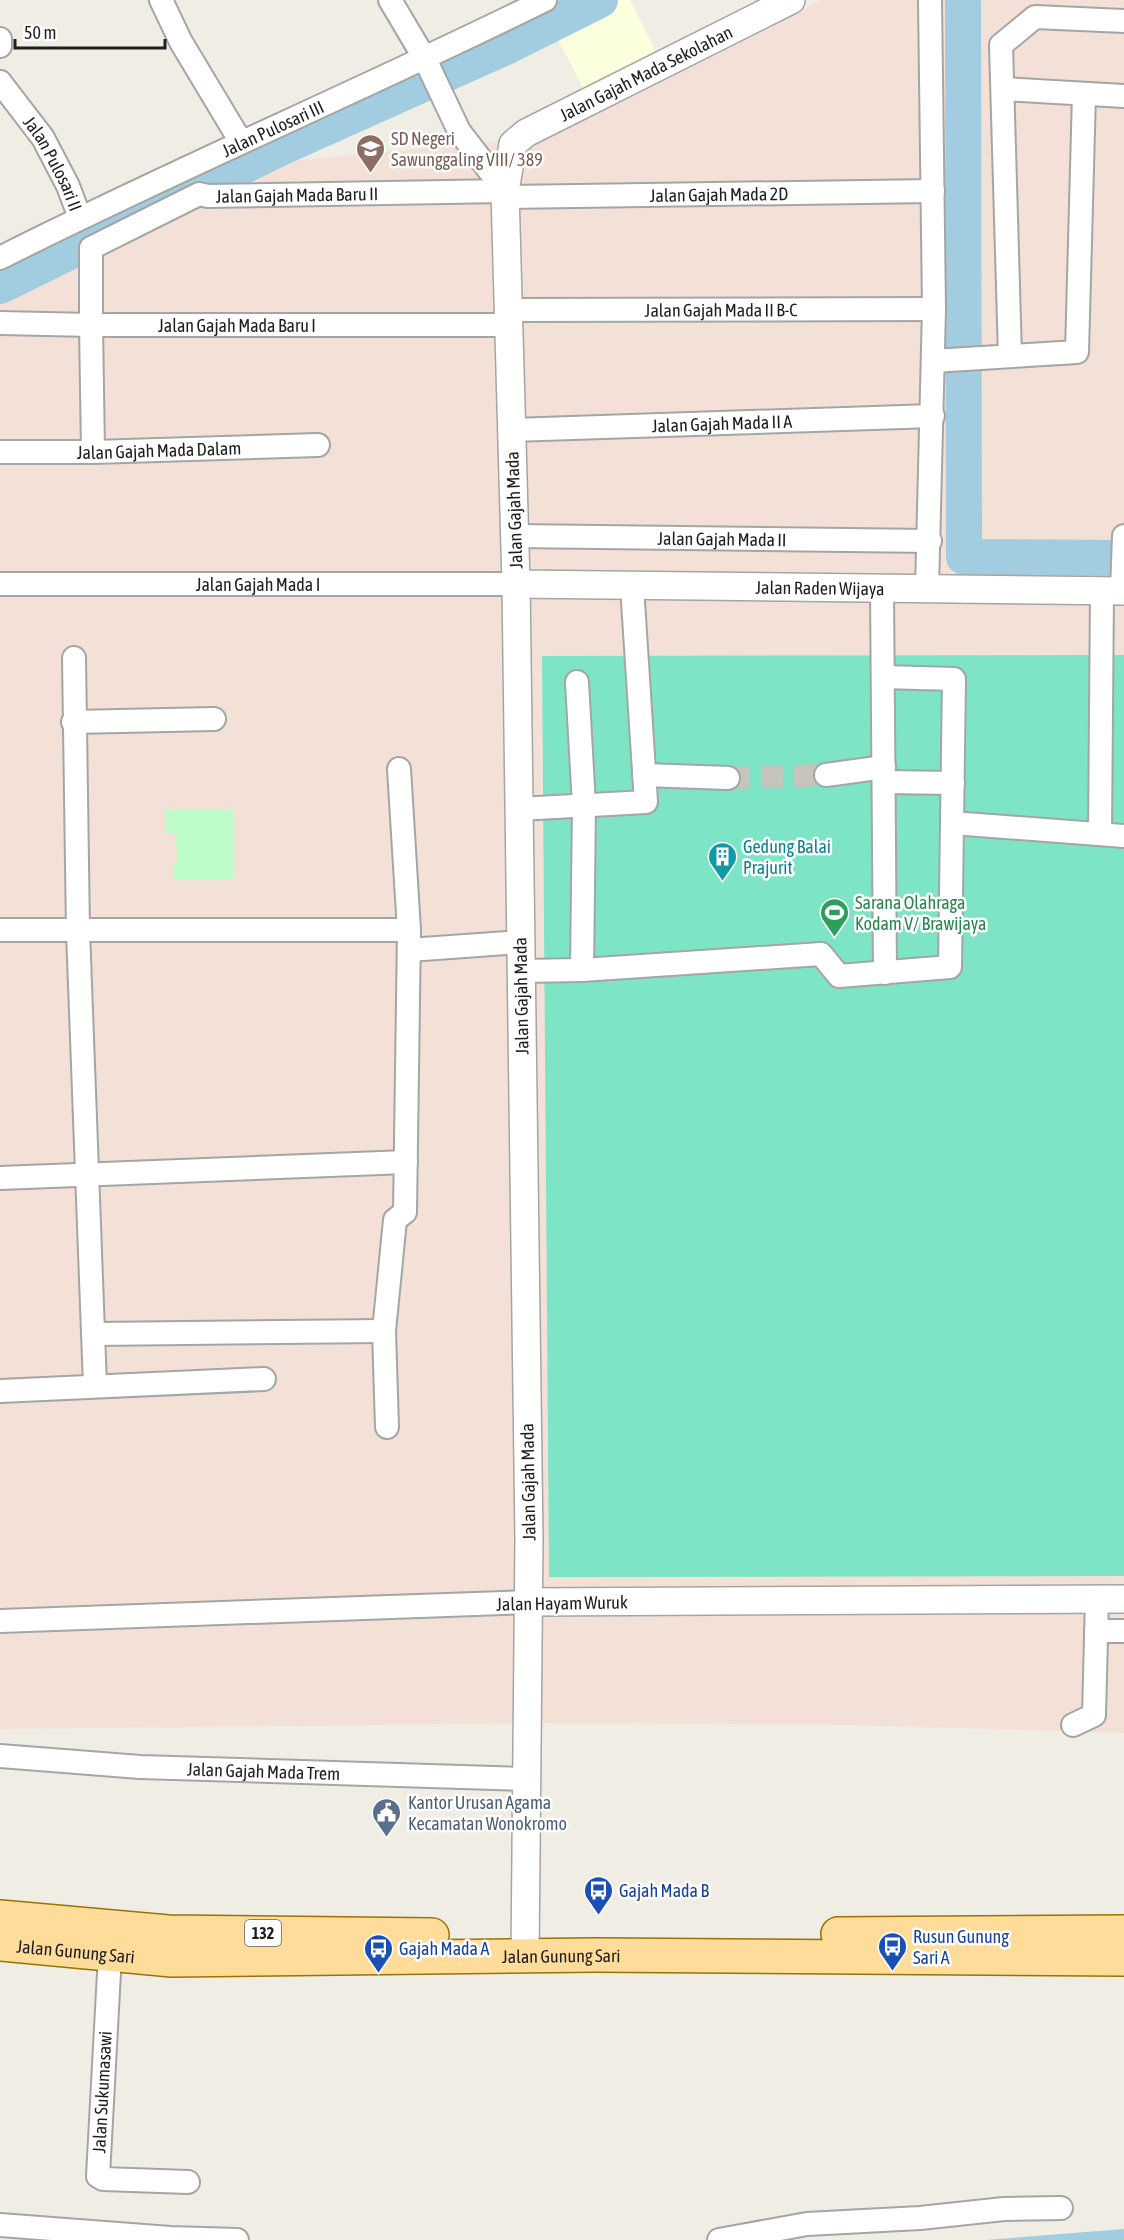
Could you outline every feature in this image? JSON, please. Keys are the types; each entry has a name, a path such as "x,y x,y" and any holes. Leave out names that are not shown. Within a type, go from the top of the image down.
{"main road":[{"name":"Jalan Gunung Sari","path":"0,1917 168,1932 526,1946"},
{"name":"Jalan Gunung Sari","path":"0,1944 172,1960 526,1946 1073,1945 1124,1932"},
{"name":"Jalan Gunung Sari","path":"1073,1945 1124,1959"}],"street":[{"path":"161,0 181,42 241,142"},
{"path":"390,0 426,62 459,131 505,194"},
{"name":"Jalan Pulosari III","path":"0,258 241,142 426,62 512,7 545,0"},
{"name":"Jalan Gajah Mada Sekolahan","path":"505,194 513,144 526,133 790,0"},
{"path":"927,589 933,416 954,359 934,309 930,0"},
{"path":"1010,356 1000,45 1035,17 1124,21"},
{"path":"0,39 0,46"},
{"name":"Jalan Pulosari II","path":"0,82 43,138 68,186 80,218"},
{"path":"1003,89 1124,96"},
{"path":"954,359 1077,352 1084,94"},
{"name":"Jalan Gajah Mada 2D","path":"505,194 933,191"},
{"name":"Jalan Gajah Mada Baru II","path":"92,325 91,249 199,194 208,196 505,194"},
{"name":"Jalan Gajah Mada","path":"505,194 516,584 521,971 528,1602 526,1946"},
{"name":"Jalan Gajah Mada II B-C","path":"509,318 934,309"},
{"name":"Jalan Gajah Mada Baru I","path":"92,325 509,318"},
{"path":"0,323 92,325 93,452"},
{"name":"Jalan Gajah Mada II A","path":"512,430 933,416"},
{"name":"Jalan Gajah Mada Dalam","path":"0,452 93,452 318,445"},
{"name":"Jalan Gajah Mada II","path":"515,536 930,541"},
{"path":"1100,834 1118,588 1124,536"},
{"name":"Jalan Gajah Mada I","path":"0,584 516,584"},
{"name":"Jalan Raden Wijaya","path":"516,584 927,589 1118,588"},
{"path":"519,809 646,801 632,586"},
{"path":"882,588 885,973"},
{"path":"74,658 73,722 78,931 95,1386"},
{"path":"521,971 582,970 821,954 839,976 950,967 954,678 883,677"},
{"path":"577,682 584,805 582,970"},
{"path":"73,722 214,719"},
{"path":"387,1427 384,1331 395,1220 405,1212 406,1162 409,940 399,769"},
{"path":"644,775 728,778"},
{"path":"826,775 884,775 952,783"},
{"path":"952,823 1124,836"},
{"path":"0,930 520,942"},
{"path":"0,1178 406,1162"},
{"path":"94,1334 384,1331"},
{"path":"0,1391 264,1380"},
{"path":"1073,1725 1094,1715 1097,1599"},
{"name":"Jalan Hayam Wuruk","path":"0,1621 528,1602 1124,1599"},
{"path":"1096,1631 1124,1631"},
{"name":"Jalan Gajah Mada Trem","path":"0,1756 140,1767 527,1779"},
{"name":"Jalan Sukumasawi","path":"110,1954 98,2176 103,2179 188,2182"},
{"path":"719,2240 807,2224 1061,2208"},
{"path":"0,2225 170,2238 237,2240"}],"shaded area":[{"path":"616,0 630,0 661,62 589,99 553,30"},
{"path":"823,0 1124,0 1124,1733 856,1725 544,1723 0,1729 0,292 260,164 531,138"}],"green space":[{"name":"Sarana Olahraga Kodam V/ Brawijaya","path":"1124,655 1124,1576 549,1577 542,656"},
{"path":"165,810 233,810 233,879 173,880 173,865 177,864 176,833 165,833"}],"water":[{"path":"1124,2229 1124,2240 985,2240"}],"waterway":[{"path":"0,286 278,149 508,46 600,0"},
{"path":"963,0 964,557 1124,558"}],"tunnel":[{"path":"728,778 826,775"}],"place":[{"name":"SD Negeri Sawunggaling VIII/ 389","path":"370,174"},
{"name":"Gedung Balai Prajurit","path":"722,882"},
{"name":"Sarana Olahraga Kodam V/ Brawijaya","path":"834,938"},
{"name":"Kantor Urusan Agama Kecamatan Wonokromo","path":"387,1838"},
{"name":"Gajah Mada B","path":"598,1916"},
{"name":"Rusun Gunung Sari A","path":"892,1972"},
{"name":"Gajah Mada A","path":"378,1974"}]}
